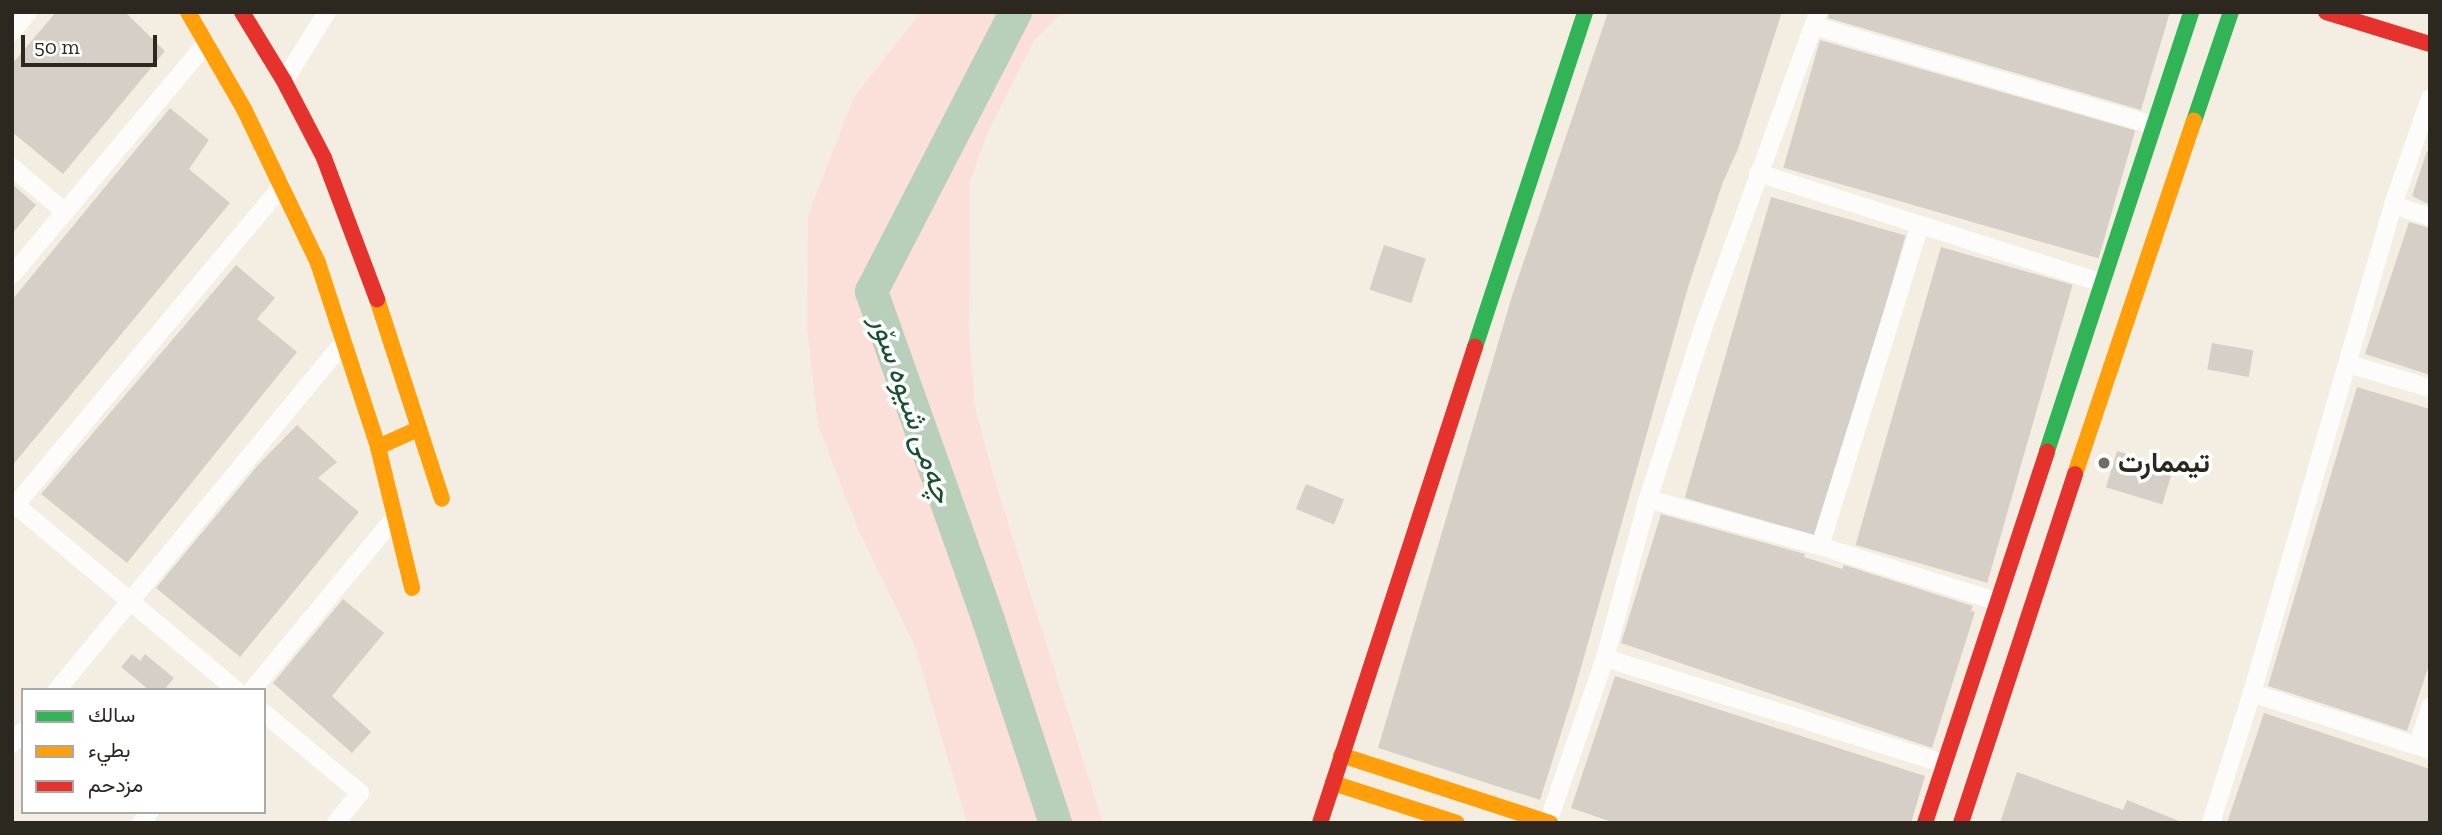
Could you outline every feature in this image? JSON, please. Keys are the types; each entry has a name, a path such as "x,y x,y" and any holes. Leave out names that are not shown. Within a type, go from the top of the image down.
{"street":[{"path":"12,32 29,12"},
{"path":"188,12 244,109 318,264 378,447 412,588"},
{"path":"242,12 284,81 324,158 363,257 442,499"},
{"path":"284,81 327,12"},
{"path":"1320,823 1585,12"},
{"path":"1925,823 2100,282 2191,12"},
{"path":"1961,823 2015,650 2231,12"},
{"path":"2326,12 2430,44"},
{"path":"1341,755 1549,822 1605,658 1648,499 1758,173 1816,19 2152,125"},
{"path":"12,275 206,44"},
{"path":"2211,823 2252,693 2393,205 2430,98"},
{"path":"12,167 65,212"},
{"path":"1758,173 2100,282"},
{"path":"234,688 13,506 282,186"},
{"path":"2393,205 2430,217"},
{"path":"1820,547 1920,225"},
{"path":"59,688 344,342"},
{"path":"2348,365 2430,388"},
{"path":"378,447 418,429"},
{"path":"1648,499 1820,547 1996,601"},
{"path":"254,688 395,517"},
{"path":"1605,658 1945,764"},
{"path":"2252,693 2424,748 2430,707"},
{"path":"266,715 360,793 336,823"},
{"path":"1333,783 1457,823"}],"shaded area":[{"path":"921,12 1062,12 1034,41 987,134 970,182 969,332 975,406 994,478 1103,823 967,823 914,644 857,527 818,425 807,329 808,215 854,97"}],"building":[{"path":"56,12 125,12 165,51 63,174 12,132 12,64"},
{"path":"1608,12 1782,12 1738,149 1723,182 1689,284 1575,689 1540,800 1378,748 1512,296"},
{"path":"1829,12 2170,12 2141,110 1828,18"},
{"path":"1820,40 2135,130 2099,258 1783,168"},
{"path":"170,108 209,140 189,169 230,203 12,466 12,300"},
{"path":"2427,151 2430,151 2430,205 2412,196"},
{"path":"12,184 36,205 12,234"},
{"path":"1771,197 1906,236 1819,536 1685,498"},
{"path":"2409,222 2430,228 2430,375 2365,354"},
{"path":"1384,245 1426,259 1411,303 1369,290"},
{"path":"1941,247 2073,285 1987,583 1856,545"},
{"path":"236,265 275,298 257,319 297,352 127,563 41,494"},
{"path":"2212,343 2253,350 2249,377 2207,370"},
{"path":"2357,387 2430,409 2430,662 2407,731 2268,686"},
{"path":"297,425 337,462 318,478 359,512 240,657 156,588 259,464"},
{"path":"2117,451 2173,468 2162,505 2106,487"},
{"path":"1306,484 1344,499 1334,524 1296,509"},
{"path":"1661,514 1805,554 1804,557 1842,569 1844,565 1973,606 1971,611 1975,612 1932,748 1621,643"},
{"path":"343,599 384,633 332,696 371,732 352,753 273,683"},
{"path":"132,654 140,661 145,654 174,678 166,688 147,688 121,667"},
{"path":"1615,676 1925,776 1911,823 1615,823 1571,808"},
{"path":"2264,713 2430,769 2430,823 2227,823"},
{"path":"2017,772 2123,810 2127,800 2184,823 2000,823"}],"waterway":[{"name":"چەمی شیوە سۆر","path":"1015,12 871,291 987,617 1055,823"}],"traffic: fast":[{"path":"1475,347 1585,12"},
{"path":"2047,451 2191,12"},
{"path":"2194,121 2231,12"}],"traffic: slow":[{"path":"188,12 244,109 318,263 378,447 412,588"},
{"path":"2075,474 2194,121"},
{"path":"377,299 442,499"},
{"path":"378,447 418,429"},
{"path":"1341,755 1550,823"},
{"path":"1333,783 1457,823"}],"traffic: jam":[{"path":"242,12 284,81 324,158 377,299"},
{"path":"2326,12 2430,44"},
{"path":"1320,823 1475,347"},
{"path":"1925,823 2047,451"},
{"path":"1961,823 2075,474"}],"place":[{"name":"تیممارت","path":"2104,463"}]}
